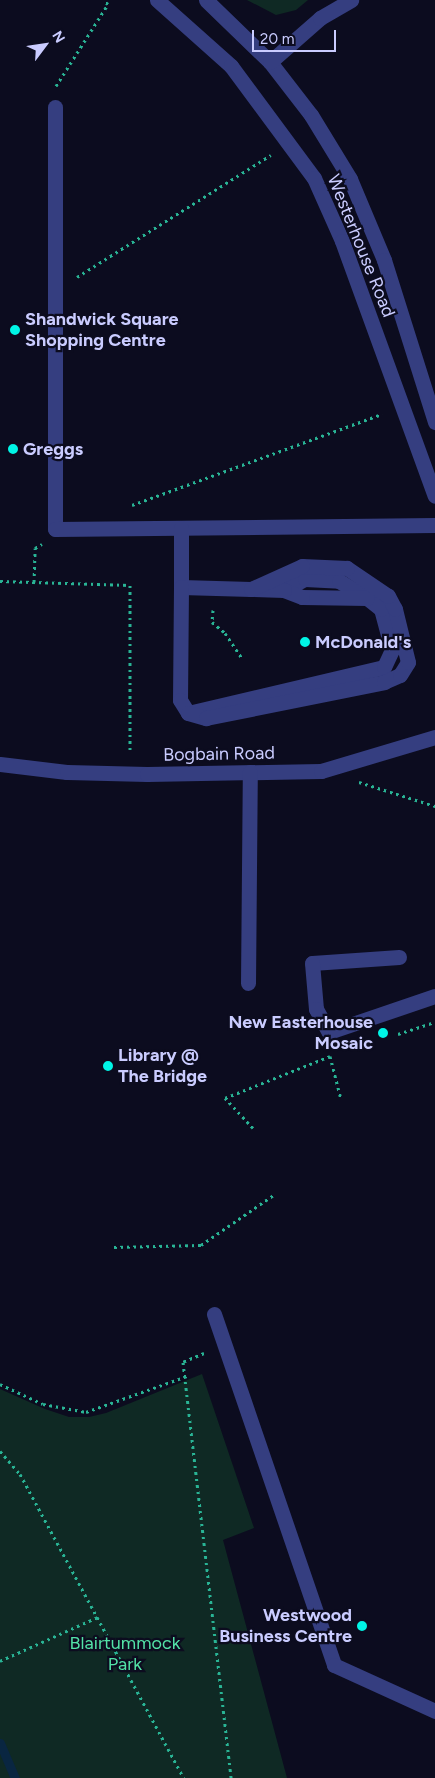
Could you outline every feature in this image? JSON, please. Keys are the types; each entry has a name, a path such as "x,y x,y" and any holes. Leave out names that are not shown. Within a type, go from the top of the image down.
{"street":[{"name":"Westerhouse Road","path":"157,0 232,66 290,142 314,178 342,241 404,406 435,496"},
{"name":"Westerhouse Road","path":"206,0 270,62 311,115 350,179 384,260 435,422"},
{"path":"270,62 320,18 351,0"},
{"path":"55,107 55,529 435,525"},
{"path":"181,528 180,700 188,713 206,718 384,682 400,675 408,662 395,609 388,596 347,568 302,566 251,589"},
{"path":"181,587 284,590 302,597 367,598 381,609 392,650 384,666 188,713"},
{"name":"Bogbain Road","path":"0,764 130,774 321,771 435,737"},
{"path":"248,983 250,772"},
{"path":"399,957 312,963 316,1009 329,1032 435,996"},
{"path":"214,1314 334,1665 435,1711"}],"path":[{"path":"55,107 56,84 108,4 103,0"},
{"path":"55,290 134,244 290,142"},
{"path":"126,508 404,406"},
{"path":"34,582 35,548 64,529"},
{"path":"0,581 130,585 130,774"},
{"path":"213,587 212,622 225,633 242,658"},
{"path":"321,771 435,806"},
{"path":"253,1128 225,1098 330,1056 341,1099"},
{"path":"114,1247 201,1244 275,1194"},
{"path":"225,1345 183,1362 187,1376 231,1778"},
{"path":"0,1384 43,1404 86,1412 187,1376"},
{"path":"0,1452 20,1474 184,1778"},
{"path":"2,1660 98,1617"}],"green space":[{"path":"247,0 308,0 296,10 276,15"},
{"name":"Blairtummock Park","path":"202,1374 254,1528 223,1540 287,1778 0,1778 0,1389 45,1409 69,1417 89,1417 106,1413"}],"waterway":[{"path":"0,1743 15,1778"}],"place":[{"name":"Shandwick Square Shopping Centre","path":"15,330"},
{"name":"Greggs","path":"13,449"},
{"name":"McDonald's","path":"305,642"},
{"name":"New Easterhouse Mosaic","path":"383,1033"},
{"name":"Library @ The Bridge","path":"108,1066"},
{"name":"Westwood Business Centre","path":"362,1626"}]}
